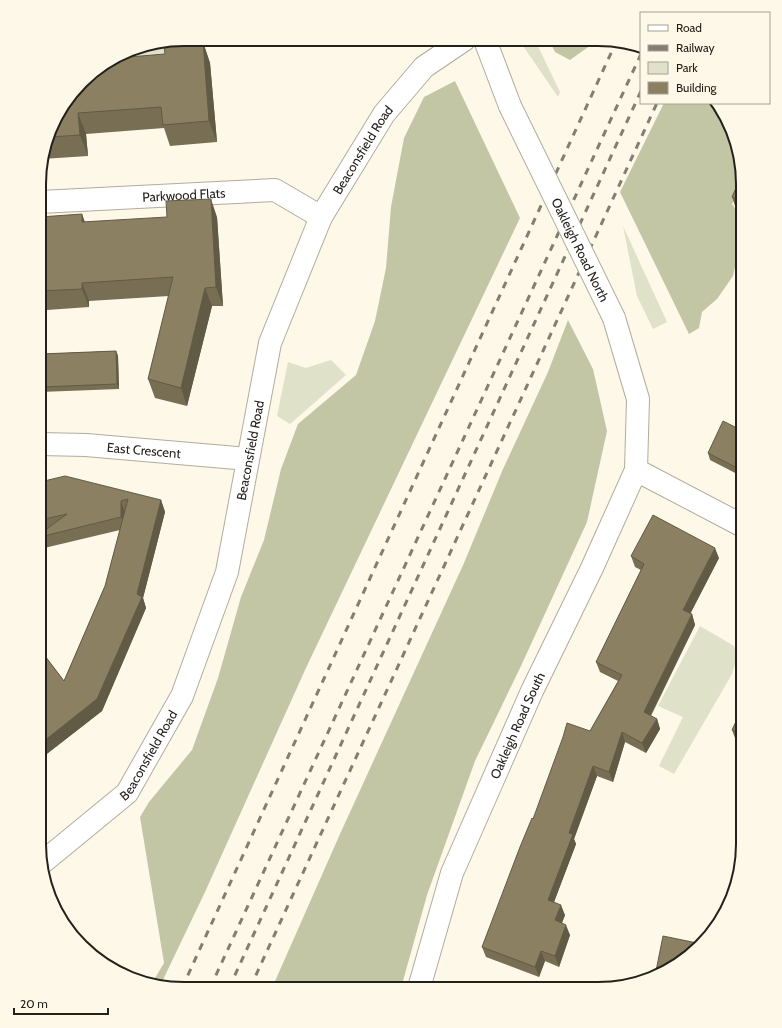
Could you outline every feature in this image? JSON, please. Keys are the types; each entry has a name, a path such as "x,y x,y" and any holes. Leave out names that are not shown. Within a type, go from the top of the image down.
{"street":[{"name":"Beaconsfield Road","path":"47,859 127,793 182,696 227,572 270,343 320,217 384,114 424,67 455,46"},
{"name":"Oakleigh Road North","path":"487,46 510,106 614,318 638,399 636,470"},
{"name":"Parkwood Flats","path":"46,202 276,190 320,217"},
{"name":"East Crescent","path":"46,444 86,445 248,459"},
{"path":"636,470 736,522"},
{"name":"Oakleigh Road South","path":"421,982 452,874 534,686 592,568 636,470"}],"green space":[{"path":"184,46 200,46 200,58 126,59 140,53 166,47"},
{"path":"523,46 538,46 560,92 558,97"},
{"path":"552,46 590,46 570,60 555,52"},
{"path":"455,81 520,218 305,670 205,892 163,980 155,978 164,963 140,817 149,802 192,750 218,678 241,597 264,540 281,469 298,424 356,375 375,321 386,268 391,207 404,138 424,97"},
{"path":"664,104 710,104 718,115 729,140 736,175 736,196 732,204 736,210 736,263 733,276 717,299 702,312 699,328 689,334 620,192"},
{"path":"623,226 667,322 653,329 637,296"},
{"path":"568,320 593,369 607,431 587,522 521,666 475,761 427,895 403,982 275,982 340,834 464,563 503,469 548,372"},
{"path":"331,360 346,375 290,424 277,416 288,362 306,368"},
{"path":"700,626 734,646 736,660 732,674 674,774 659,766 683,717 658,706"}],"building":[{"path":"203,46 209,121 163,125 161,107 78,113 80,135 54,137 69,107 93,80 107,69 131,57 165,54 164,47 166,47"},
{"path":"736,188 736,199 732,197"},
{"path":"211,199 216,287 205,288 181,388 148,379 173,277 82,283 82,289 46,291 46,217 82,214 82,222 167,217 166,201"},
{"path":"116,351 117,384 46,387 46,354"},
{"path":"723,421 736,428 736,467 708,453"},
{"path":"65,476 161,500 137,594 142,597 97,699 46,739 46,657 64,681 105,586 128,499 121,501 121,517 46,536 46,530 67,514 46,519 46,481"},
{"path":"653,515 715,548 683,610 692,614 644,712 657,719 642,743 622,732 609,772 593,766 569,833 573,834 548,900 561,905 555,920 566,925 555,956 541,951 535,967 482,947 520,847 532,818 533,819 567,723 590,731 622,675 596,662 644,564 631,556"},
{"path":"736,722 736,732 732,730"},
{"path":"663,936 695,942 675,959 656,969"}],"railway":[{"path":"185,982 614,47"},
{"path":"213,982 640,56"},
{"path":"232,982 640,93"},
{"path":"253,982 657,104"}]}
